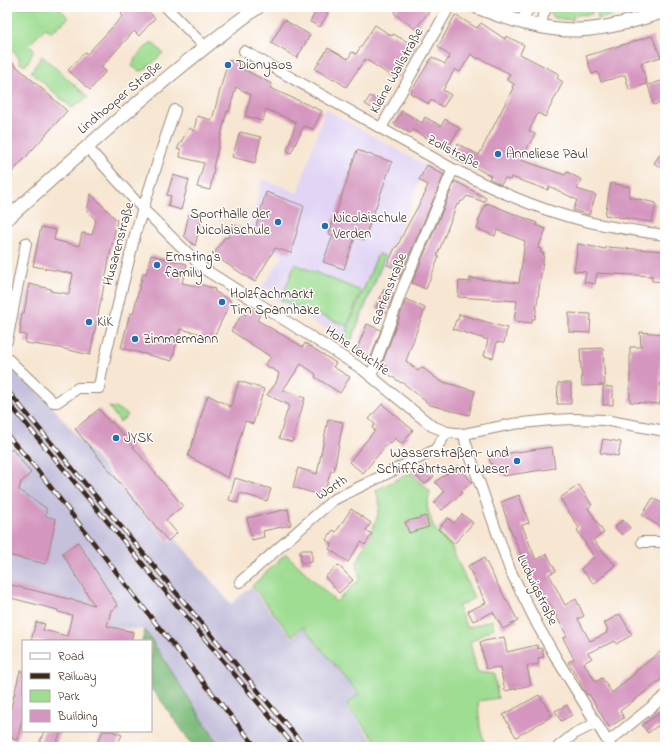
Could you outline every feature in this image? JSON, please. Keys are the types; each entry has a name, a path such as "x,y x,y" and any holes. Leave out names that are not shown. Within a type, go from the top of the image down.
{"main road":[{"name":"Lindhooper Straße","path":"7,219 87,147 205,48 258,7"},
{"path":"477,7 521,21 564,30 592,29 615,25 665,11"}],"street":[{"path":"166,7 205,48"},
{"name":"Kleine Wallstraße","path":"381,128 449,7"},
{"path":"521,21 530,7"},
{"path":"541,26 543,15 547,7"},
{"name":"Zollstraße","path":"244,51 483,184 528,202 580,220 665,235"},
{"name":"Husarenstraße","path":"7,358 53,402 57,402 78,388 99,388 102,370 142,208 175,110"},
{"name":"Hohe Leuchte","path":"87,147 142,208 204,270 362,369 432,426 447,432 464,434 513,424 573,419 604,420 665,431"},
{"name":"Gartenstraße","path":"371,376 403,287 453,168"},
{"path":"7,341 26,243"},
{"name":"Worth","path":"240,582 333,500 435,450 447,432"},
{"name":"Ludwigstraße","path":"464,434 466,444 510,570 545,638 610,744"},
{"path":"642,542 665,542"},
{"path":"610,744 665,696"},
{"path":"558,747 574,734 596,723"}],"shaded area":[{"name":"Nicolaischule Verden","path":"325,109 426,166 351,344 260,290 284,255 247,242 262,179 298,193"},
{"path":"7,361 48,402 168,542 174,537 231,604 251,587 292,638 303,628 359,694 345,705 378,747 220,747 145,630 112,627 7,598"}],"green space":[{"path":"7,7 58,7 69,18 51,32 45,28 29,45 34,50 26,65 23,65 20,63 15,53 7,47"},
{"path":"557,7 591,7 592,14 573,15 573,20 555,18 551,16 551,11"},
{"path":"632,7 649,7 598,19 597,13"},
{"path":"152,42 163,53 145,70 139,71 132,66 133,62 140,52"},
{"path":"42,56 88,97 72,108 31,72"},
{"path":"378,254 385,256 351,341 344,337"},
{"path":"295,264 361,291 347,326 281,300"},
{"path":"109,407 118,409 128,415 120,422"},
{"path":"410,473 430,491 427,507 434,528 451,546 474,598 458,607 467,628 492,620 494,628 470,642 477,672 494,674 498,698 478,701 480,728 486,747 381,747 346,705 359,694 303,627 292,636 252,586 286,554 336,602 360,579 357,564 377,518 380,505 376,490"},
{"path":"145,630 151,640 142,640"},
{"path":"152,641 220,747 194,747 155,692 152,690"}],"building":[{"path":"127,7 143,7 155,18 139,36 134,31 101,67 106,71 90,90 68,70 85,52 87,54 123,16 121,14"},
{"path":"318,7 328,13 320,27 310,22"},
{"path":"398,7 423,7 429,12 415,29 394,13"},
{"path":"455,15 477,28 481,23 505,39 506,36 524,45 520,54 559,74 557,78 563,82 545,117 538,113 529,131 535,134 521,160 565,175 567,172 582,180 577,189 596,195 589,215 573,210 577,200 549,186 548,190 511,177 510,180 505,178 501,185 489,178 491,176 467,163 466,165 451,156 458,144 479,155 514,84 507,80 510,74 479,58 478,59 471,54 460,72 455,69 443,90 451,95 443,107 431,100 429,104 410,93 432,57 445,64 450,56 438,47"},
{"path":"284,20 310,35 297,58 271,43"},
{"path":"375,25 392,36 393,34 415,46 396,79 365,59 346,87 333,78 332,79 315,69 328,48 348,59 352,52 356,54"},
{"path":"652,36 661,57 641,63 647,84 629,90 625,75 601,82 598,72 592,74 586,56"},
{"path":"7,58 67,111 7,178"},
{"path":"228,60 242,64 241,68 272,84 270,88 322,111 313,129 304,126 291,153 287,151 296,122 266,109 263,121 245,116 251,95 236,87 229,112 227,111 213,168 210,190 197,187 204,163 180,157 181,150 177,149 189,128 194,131 197,116 212,120"},
{"path":"665,80 665,101 654,105 648,85"},
{"path":"370,96 382,103 377,111 365,104"},
{"path":"402,111 422,123 425,117 441,126 445,119 460,128 448,147 432,138 431,140 413,130 411,133 394,124"},
{"path":"240,132 261,137 255,163 232,157"},
{"path":"665,147 665,170 654,163"},
{"path":"357,150 392,162 364,240 355,237 344,269 323,262 333,235 329,234"},
{"path":"427,165 444,175 399,279 391,276 395,268 387,265 426,192 428,185 419,180"},
{"path":"173,175 189,180 181,210 168,206 171,196 167,195"},
{"path":"455,181 486,198 484,202 467,196 459,205 457,204 437,256 439,257 426,289 412,283"},
{"path":"611,183 630,187 629,197 656,203 652,222 605,215"},
{"path":"266,192 304,206 291,253 275,248 255,282 213,255 225,237 228,238 233,225 254,233"},
{"path":"91,194 117,220 90,355 60,348 25,343 26,335 20,334 20,327 29,284 51,289 50,291 69,294 73,274 33,266 41,227 56,230 54,240 79,246 82,233 92,235 96,220 87,211"},
{"path":"487,203 537,223 536,225 546,229 538,248 541,249 541,253 544,253 535,319 532,319 532,323 514,321 517,301 458,297 459,281 470,282 470,278 519,283 525,241 497,230 495,236 477,229 478,222"},
{"path":"189,214 202,217 195,246 184,236"},
{"path":"578,244 606,249 606,247 665,251 665,282 652,281 652,276 597,273 595,284 584,282 586,272 574,271"},
{"path":"151,255 187,264 182,283 200,287 200,284 215,289 214,291 231,301 212,341 201,338 202,334 180,329 172,361 121,348 130,313 133,314 143,273 146,274"},
{"path":"384,289 394,293 387,313 376,308"},
{"path":"406,299 425,308 406,361 418,371 422,367 440,381 475,391 469,415 430,405 402,382 401,383 384,371 387,366 382,364"},
{"path":"250,308 260,315 257,320 303,347 305,343 336,363 333,367 350,377 340,393 315,377 316,374 301,364 283,390 305,398 292,442 279,438 289,405 267,395 276,383 279,373 265,365 271,357 231,331 243,313 246,315"},
{"path":"569,313 591,314 590,333 569,332"},
{"path":"459,314 507,328 504,343 497,342 493,358 484,356 488,340 453,329 456,320 458,320"},
{"path":"367,324 381,330 371,357 356,351"},
{"path":"640,332 665,334 665,355 661,359 660,404 630,402 630,347 641,347"},
{"path":"603,348 605,385 582,386 580,349"},
{"path":"239,381 264,389 253,424 245,421 228,478 188,456 208,395 231,407"},
{"path":"558,383 571,383 571,404 557,404"},
{"path":"603,387 613,387 613,405 603,405"},
{"path":"382,404 413,430 402,444 395,438 391,444 389,442 363,473 349,462 375,430 372,428 375,424 369,419"},
{"path":"99,409 110,423 112,422 183,506 166,520 177,533 168,541 75,429"},
{"path":"328,419 343,422 334,471 331,471 323,496 293,487 298,468 317,474"},
{"path":"603,439 621,442 618,456 600,453"},
{"path":"552,447 555,468 503,476 490,462 489,456"},
{"path":"12,449 31,473 21,482 19,490 46,508 46,516 56,519 46,564 7,555 7,453"},
{"path":"458,465 472,482 461,491 462,493 442,510 434,503 444,492 435,482"},
{"path":"425,466 434,476 425,484 411,472"},
{"path":"235,478 271,489 267,501 240,493 237,503 229,500"},
{"path":"579,485 592,505 588,508 604,533 593,540 615,565 594,584 581,569 594,557 577,530 579,528 560,498"},
{"path":"519,495 529,523 522,525 536,560 547,554 556,571 549,574 565,605 576,599 584,616 578,619 590,641 607,633 606,631 608,630 604,623 620,614 632,635 616,644 615,641 588,653 592,658 584,663 596,682 602,678 612,693 665,648 665,677 620,711 624,718 609,727 589,694 587,695 568,662 574,659 563,638 567,636 550,604 546,606 525,566 510,529 501,502"},
{"path":"653,498 665,505 665,530 642,515"},
{"path":"288,509 291,525 263,531 264,537 252,540 247,518"},
{"path":"351,509 371,523 366,530 372,534 365,545 361,542 348,562 329,549 332,544 326,540 333,530 336,532"},
{"path":"462,514 473,523 454,544 438,529 448,518 454,523"},
{"path":"426,516 429,527 409,533 405,522"},
{"path":"623,520 630,528 622,535 615,527"},
{"path":"78,542 118,606 111,610 107,626 133,632 131,640 31,640 36,622 45,624 43,630 67,636 72,615 7,597 7,584 94,605 62,553"},
{"path":"300,550 312,550 312,562 301,563"},
{"path":"484,558 518,621 503,629 493,612 473,621 468,611 486,603 468,566"},
{"path":"338,565 353,580 339,593 325,577"},
{"path":"504,637 507,652 537,645 538,649 542,648 544,657 538,658 539,664 527,666 531,685 505,691 500,667 486,669 480,642"},
{"path":"20,671 22,671 22,720 17,740 7,737 8,720"},
{"path":"539,695 552,716 516,737 503,715"},
{"path":"567,705 572,715 561,721 555,711"},
{"path":"661,712 665,715 665,732 657,726 648,733 642,725"},
{"path":"44,732 61,732 55,747 47,747 39,744"},
{"path":"102,732 114,732 122,735 116,747 95,747"}],"railway":[{"path":"7,390 305,747"},
{"path":"7,401 295,747"},
{"path":"7,435 36,468 157,625 256,747"}],"place":[{"name":"Dionysos","path":"228,65"},
{"name":"Anneliese Paul","path":"498,154"},
{"name":"Sporthalle der Nicolaischule","path":"278,222"},
{"name":"Nicolaischule Verden","path":"325,226"},
{"name":"Ernsting's family","path":"157,265"},
{"name":"Holzfachmarkt Tim Spannhake","path":"222,302"},
{"name":"KiK","path":"89,322"},
{"name":"Zimmermann","path":"135,339"},
{"name":"JYSK","path":"116,438"},
{"name":"Wasserstraßen- und Schifffahrtsamt Weser","path":"517,461"}]}
